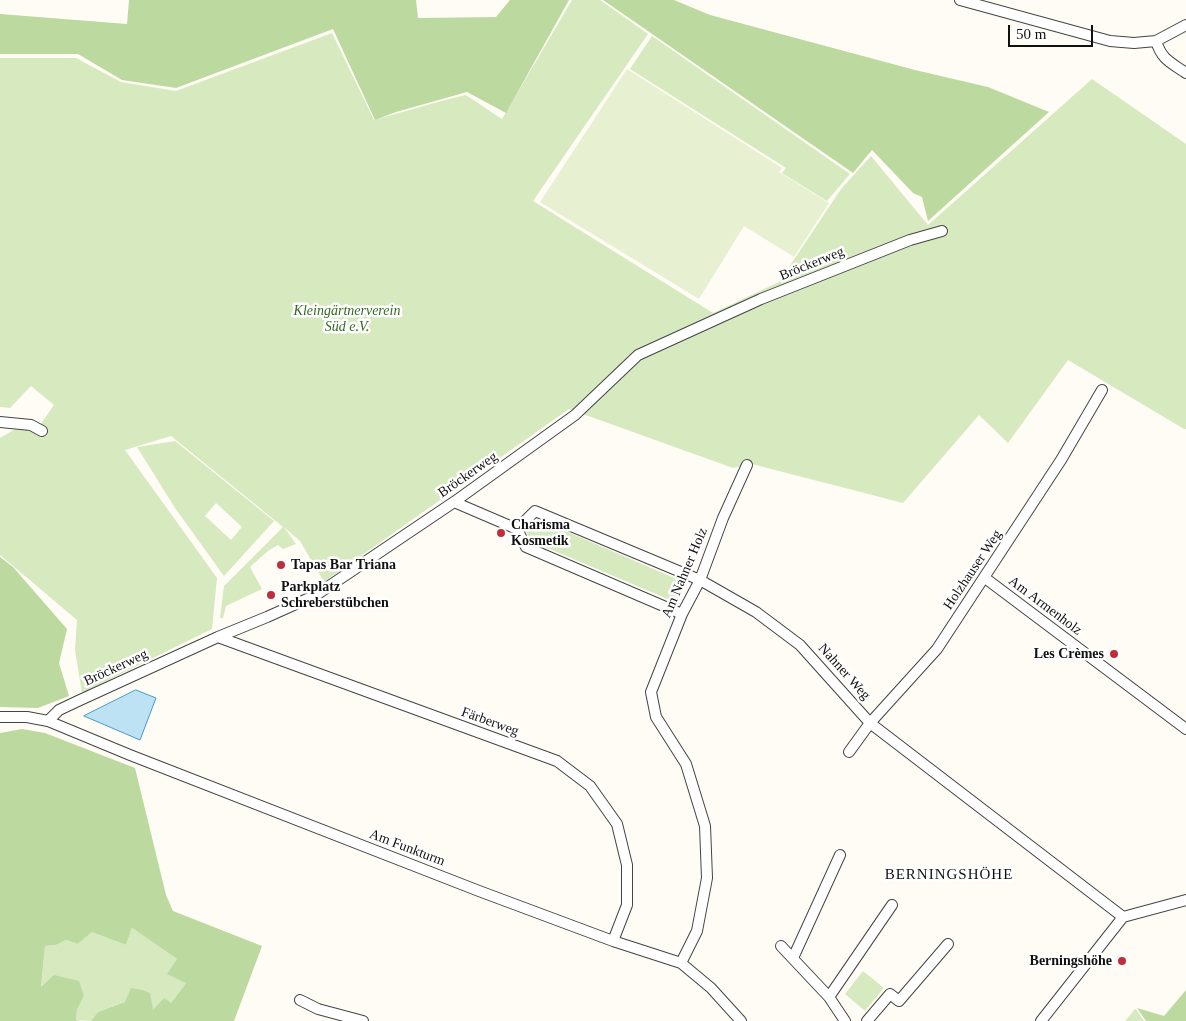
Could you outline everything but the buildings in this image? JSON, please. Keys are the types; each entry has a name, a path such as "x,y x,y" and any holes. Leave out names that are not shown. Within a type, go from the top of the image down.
{"street":[{"path":"960,0 1110,41 1134,43 1156,41 1186,25"},
{"path":"1156,41 1159,52 1186,73"},
{"name":"Bröckerweg","path":"48,721 59,710 78,701 218,637 316,595 454,502 575,416 638,355 761,299 910,240 942,231"},
{"name":"Holzhauser Weg","path":"849,752 870,723 937,649 1062,460 1102,390"},
{"path":"0,422 31,425 42,430"},
{"name":"Am Nahner Holz","path":"682,963 697,931 707,878 705,826 686,764 656,717 651,692 682,614 700,580 723,518 747,465"},
{"path":"454,502 517,529 526,547 682,614"},
{"name":"Nahner Weg","path":"517,529 535,511 700,580 756,612 800,645 870,723 1123,917"},
{"name":"Am Armenholz","path":"984,578 1186,729"},
{"name":"Färberweg","path":"218,637 556,760 590,786 617,824 627,865 627,904 613,941"},
{"path":"0,717 26,717 48,721"},
{"name":"Am Funkturm","path":"48,721 130,755 470,887 613,941 682,963 711,988 741,1021"},
{"path":"793,958 840,855"},
{"path":"1041,1021 1123,917 1186,900"},
{"path":"829,998 892,905"},
{"path":"867,1021 890,994 899,1001 948,944"},
{"path":"781,946 829,998 846,1021"},
{"path":"300,1000 318,1009 363,1021"}],"green space":[{"path":"129,0 416,0 418,18 496,17 510,0 569,0 506,113 467,92 396,112 375,120 333,29 176,88 122,80 78,54 0,54 0,14 127,24"},
{"name":"Kleingärtnerverein Süd e.V.","path":"572,0 600,0 648,34 533,201 713,313 779,282 841,189 871,156 928,225 1092,79 1186,144 1186,429 1068,360 1008,443 979,415 903,503 752,464 733,468 569,409 324,582 300,541 284,527 296,544 283,549 278,545 250,567 262,589 226,606 223,618 220,618 224,586 283,527 171,436 125,450 217,578 212,629 82,693 75,650 77,620 0,555 0,438 17,428 35,432 54,405 31,386 10,408 0,407 0,58 76,58 121,82 176,91 332,33 374,120 466,95 502,119"},
{"path":"603,0 674,0 710,15 915,70 988,87 1049,112 928,221 922,197 913,193 872,150 853,173"},
{"path":"652,36 850,174 827,201 782,173 786,168 630,69"},
{"path":"627,69 782,168 779,172 829,203 794,257 744,226 699,299 540,202"},
{"path":"175,441 274,521 224,576 175,508 137,447","holes":["216,503 242,527 231,540 205,516"]},
{"path":"538,519 686,583 677,603 531,541 526,531"},
{"path":"0,557 13,567 67,629 59,663 69,696 38,708 0,707"},
{"path":"22,729 45,733 135,768 166,895 173,911 262,946 234,1021 91,1021 98,1012 125,1002 131,988 150,993 153,1010 164,998 171,1003 186,983 167,974 177,959 132,928 126,945 92,932 78,944 66,940 56,945 45,946 41,987 54,975 79,981 84,996 77,1010 76,1020 81,1021 0,1021 0,733"},
{"path":"132,928 177,959 186,983 171,1003 153,1010 125,1002 98,1012 91,1021 76,1020 77,1010 84,996 41,988 45,946 56,945 66,940 78,944 92,932 126,945"},
{"path":"863,971 884,988 865,1011 845,994"},
{"path":"1186,990 1186,1021 1146,1021 1137,1008 1164,1016"},
{"path":"1135,1009 1144,1021 1125,1021"}],"water":[{"path":"136,690 156,698 140,740 84,716"}],"place":[{"name":"Charisma Kosmetik","path":"501,533"},
{"name":"Tapas Bar Triana","path":"281,565"},
{"name":"Parkplatz Schreberstübchen","path":"271,595"},
{"name":"Les Crèmes","path":"1114,654"},
{"name":"Berningshöhe","path":"1122,961"}],"district":[{"name":"BERNINGSHÖHE","path":"949,875"}]}
